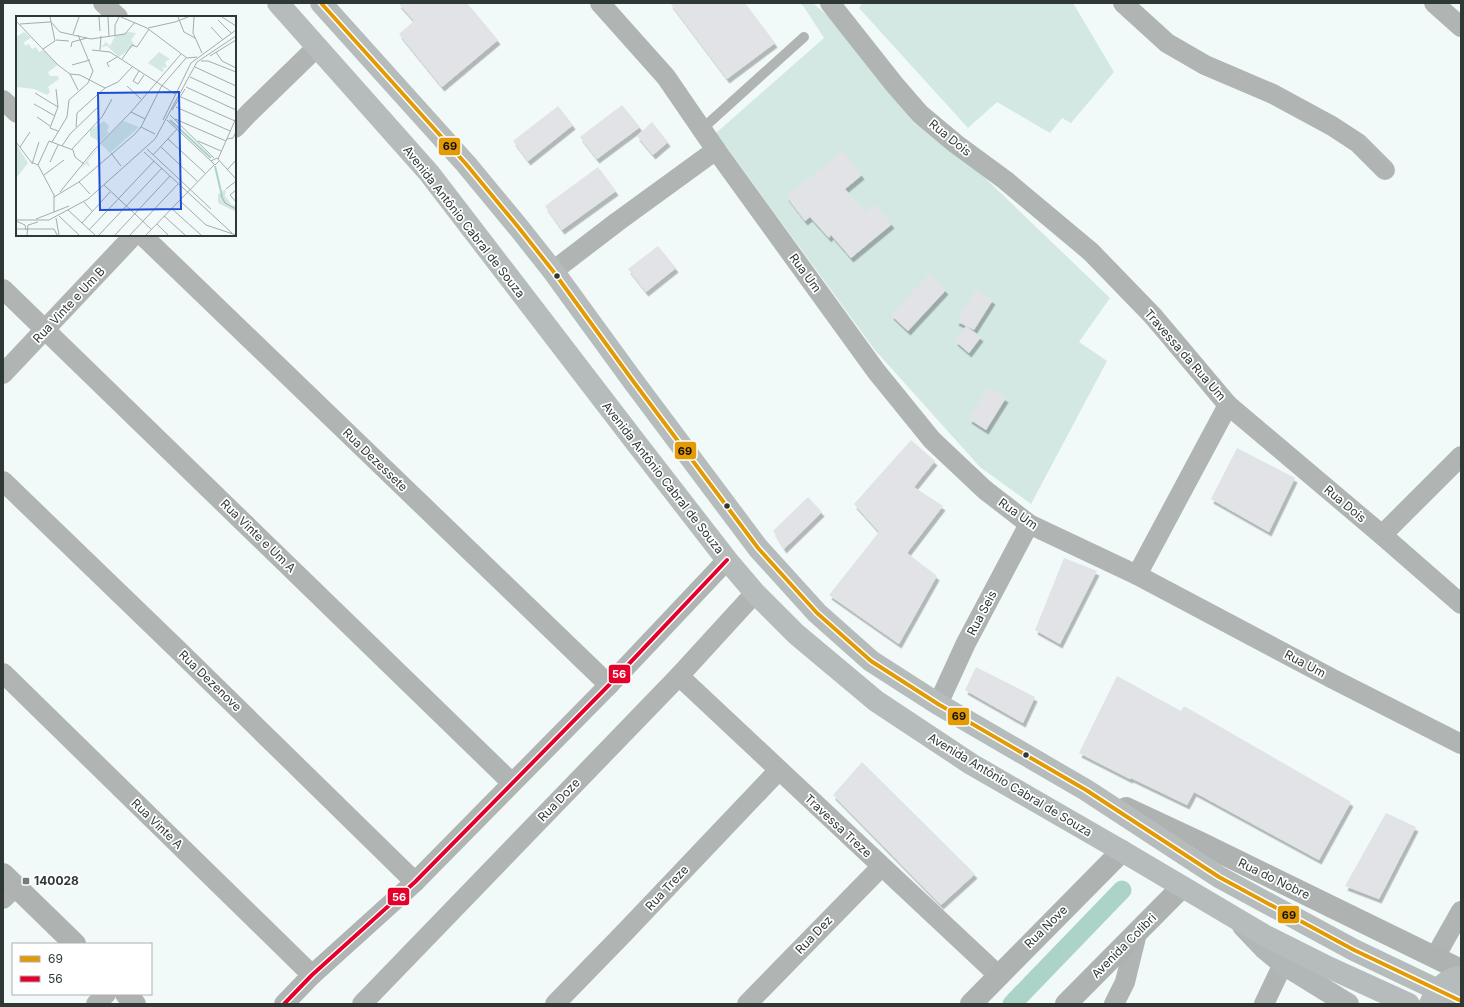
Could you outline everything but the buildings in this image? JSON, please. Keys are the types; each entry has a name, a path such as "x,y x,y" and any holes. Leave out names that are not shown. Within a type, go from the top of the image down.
{"highway":[{"name":"Avenida Antônio Cabral de Souza","path":"278,3 429,173 727,560 755,593 796,634 876,701 971,764 1264,935 1330,968 1409,1004"},
{"path":"321,3 466,164 553,271 758,548 818,613 871,661 938,704 1086,790 1219,877 1354,950 1433,997 1461,1002"},
{"path":"1433,997 1451,980 1461,977"}],"main road":[{"name":"Rua do Nobre","path":"1086,790 1201,843 1461,970"},
{"name":"Rua Nove","path":"971,1004 1122,851"},
{"path":"7,886 74,943"},
{"name":"Avenida Colibri","path":"1066,1004 1182,887"},
{"path":"1235,918 1264,948 1283,964 1348,1004"},
{"path":"127,995 135,1004"}],"street":[{"path":"103,3 117,16"},
{"name":"Rua Um","path":"600,3 666,77 716,150 872,365 932,440 985,490 1029,524 1137,575 1333,679 1461,744"},
{"name":"Rua Dois","path":"830,3 894,84 920,114 956,144 1005,180 1091,252"},
{"path":"1123,3 1167,43 1205,65 1274,94 1332,126 1358,142 1385,170"},
{"path":"1434,3 1461,27"},
{"path":"236,127 317,47"},
{"path":"3,100 16,112"},
{"path":"553,271 716,150"},
{"name":"Rua Vinte e Um B","path":"3,374 133,236"},
{"name":"Rua Dezessete","path":"143,236 609,686"},
{"name":"Travessa da Rua Um","path":"1091,252 1153,316 1228,405 1137,575"},
{"name":"Rua Vinte e Um A","path":"3,289 512,783"},
{"name":"Rua Dois","path":"1228,405 1461,604"},
{"path":"1382,536 1461,456"},
{"name":"Rua Dezenove","path":"3,482 182,654 415,882"},
{"name":"Rua Seis","path":"938,704 966,644 1029,524"},
{"path":"284,1004 312,974 415,882 609,686 727,560"},
{"name":"Rua Doze","path":"362,1004 679,676 755,593"},
{"name":"Rua Vinte A","path":"3,673 312,974"},
{"name":"Travessa Treze","path":"679,676 998,975"},
{"name":"Rua Treze","path":"555,1004 779,770"},
{"name":"Rua Dez","path":"747,1004 882,867"},
{"path":"1435,957 1461,911"},
{"path":"1114,1004 1125,982 1137,933"},
{"path":"1264,1004 1283,964"},
{"path":"96,1004 105,995"}],"lane":[{"path":"702,129 804,37"}],"shaded area":[{"path":"800,3 813,3 833,21 913,122 982,175 1110,298 1079,342 1107,361 1031,504 980,467 874,349 716,133 824,38"},
{"path":"862,3 1073,3 1114,72 1071,123 1062,118 1050,133 997,102 968,128 859,8"}],"waterway":[{"path":"1012,1004 1122,890"}],"transit line":[{"name":"69","path":"321,3 466,164 519,228 553,271 758,548 817,613 871,661 938,704 1086,790 1219,877 1354,950 1461,1001"},
{"name":"56","path":"284,1004 312,975 415,882 609,685 727,560"}],"place":[{"name":"140028","path":"26,881"}]}
